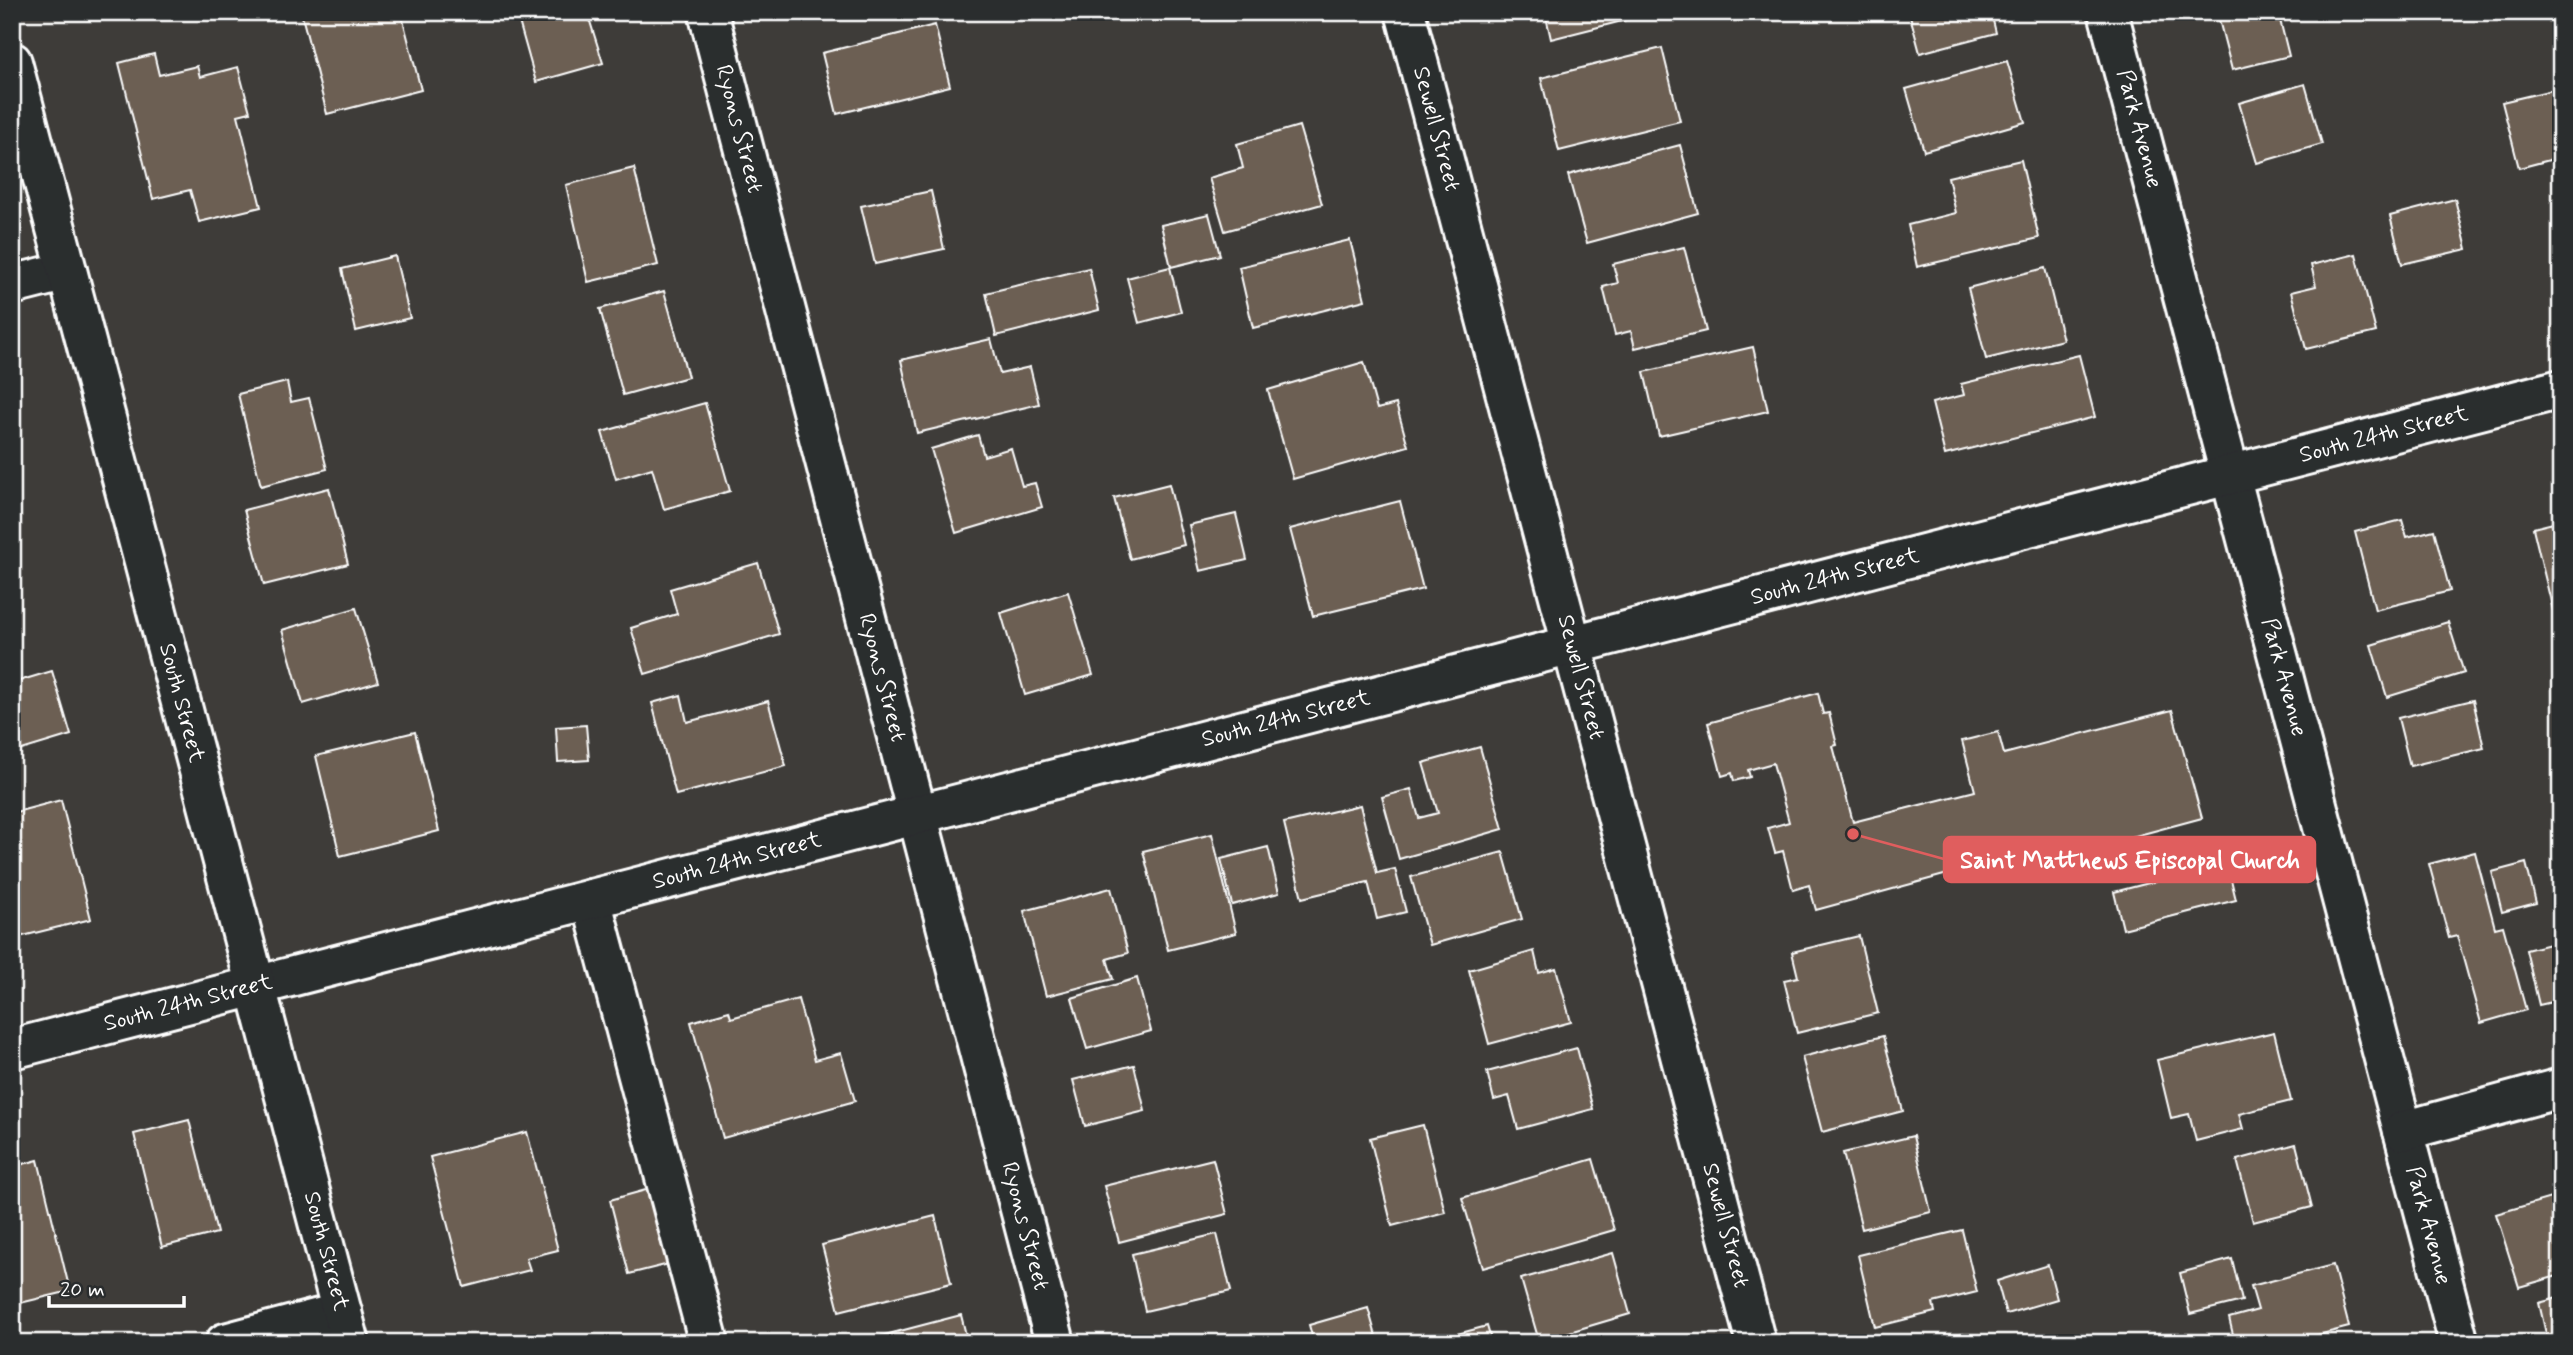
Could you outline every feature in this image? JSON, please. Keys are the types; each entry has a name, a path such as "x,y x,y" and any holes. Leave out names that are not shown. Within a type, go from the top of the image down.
{"street":[{"name":"Ryons Street","path":"708,12 1055,1343"},
{"name":"Sewell Street","path":"1405,12 1756,1343"},
{"name":"Park Avenue","path":"2108,12 2459,1343"},
{"name":"South Street","path":"12,62 346,1327"},
{"path":"12,285 67,271"},
{"name":"South 24th Street","path":"12,1048 916,817 2561,389"},
{"path":"591,899 709,1343"},
{"path":"2403,1131 2561,1088"},
{"path":"225,1343 346,1327"}],"building":[{"path":"301,12 401,12 421,90 327,114"},
{"path":"539,12 587,12 603,63 536,82 518,18"},
{"path":"1545,12 1641,12 1642,16 1551,39"},
{"path":"1909,12 1991,12 1996,33 1920,53"},
{"path":"2217,12 2278,12 2289,56 2232,70"},
{"path":"935,25 950,86 837,114 822,53"},
{"path":"1662,48 1680,121 1559,151 1541,78"},
{"path":"154,54 159,75 197,66 200,77 238,67 250,112 238,115 261,207 199,222 190,190 153,199 119,63"},
{"path":"2007,61 2025,122 1924,151 1906,89"},
{"path":"2305,84 2322,144 2257,163 2239,103"},
{"path":"2561,88 2561,157 2519,168 2502,102"},
{"path":"1299,126 1322,204 1225,231 1209,178 1243,168 1237,144"},
{"path":"1680,145 1698,213 1587,243 1568,175"},
{"path":"2021,160 2039,238 1917,267 1908,225 1956,213 1948,177"},
{"path":"634,168 658,265 588,282 566,185"},
{"path":"931,191 944,249 875,264 861,206"},
{"path":"2455,199 2467,249 2402,264 2390,216"},
{"path":"1209,214 1220,255 1171,267 1161,225"},
{"path":"1350,240 1365,300 1253,328 1239,267"},
{"path":"1684,247 1706,331 1635,348 1631,331 1615,335 1603,287 1618,283 1613,264"},
{"path":"2356,254 2376,332 2306,349 2291,292 2316,286 2311,265"},
{"path":"395,256 410,318 356,331 342,269"},
{"path":"1170,267 1181,312 1139,323 1127,278"},
{"path":"1089,268 1099,310 996,336 986,293"},
{"path":"2045,268 2063,340 1986,359 1968,288"},
{"path":"664,291 688,377 623,395 600,309"},
{"path":"991,339 1000,374 1030,367 1039,404 917,433 901,360"},
{"path":"1753,347 1768,411 1659,436 1644,372"},
{"path":"2079,355 2095,417 1945,455 1932,403 1964,395 1961,384"},
{"path":"1364,362 1377,409 1396,404 1408,446 1293,479 1268,390"},
{"path":"287,382 291,402 309,398 327,469 261,486 238,394"},
{"path":"705,403 730,491 664,509 652,468 616,479 602,432"},
{"path":"978,435 984,456 1011,448 1022,486 1035,483 1042,507 956,533 931,449"},
{"path":"1169,484 1184,545 1130,559 1114,498"},
{"path":"329,488 348,564 264,585 244,510"},
{"path":"1400,501 1423,589 1313,616 1290,529"},
{"path":"1236,514 1247,560 1200,571 1189,525"},
{"path":"2402,520 2407,537 2434,530 2450,591 2375,610 2355,532"},
{"path":"2561,521 2561,608 2553,610 2533,528"},
{"path":"758,563 779,634 645,674 631,628 677,614 670,589"},
{"path":"1068,592 1093,675 1025,695 1001,613"},
{"path":"356,608 378,682 303,704 282,630"},
{"path":"2448,622 2464,673 2387,697 2371,645"},
{"path":"52,671 71,735 12,753 12,683"},
{"path":"1818,693 1823,714 1829,713 1837,745 1833,746 1853,822 1975,791 1962,741 1998,732 2004,754 2172,710 2202,818 2002,872 1999,860 1816,910 1809,885 1793,890 1783,851 1775,853 1768,828 1789,822 1773,763 1748,770 1750,777 1734,781 1732,773 1722,776 1708,723"},
{"path":"681,695 687,722 768,701 786,766 676,795 652,703"},
{"path":"2473,700 2484,748 2410,766 2398,718"},
{"path":"586,725 589,760 558,762 556,727"},
{"path":"415,732 439,831 340,856 316,756"},
{"path":"1480,747 1503,829 1399,859 1382,797 1411,789 1419,818 1438,813 1423,763"},
{"path":"61,800 91,919 15,938 12,813"},
{"path":"1360,805 1377,873 1395,869 1406,912 1377,919 1368,882 1302,898 1284,823"},
{"path":"1212,834 1236,933 1168,950 1143,851"},
{"path":"1268,847 1279,893 1232,905 1221,859"},
{"path":"1503,852 1522,919 1430,945 1411,877"},
{"path":"2475,852 2495,928 2503,926 2526,1010 2481,1023 2457,936 2449,938 2429,864"},
{"path":"2227,863 2236,900 2123,929 2114,892"},
{"path":"2526,863 2536,903 2502,912 2492,872"},
{"path":"1111,888 1128,953 1107,959 1113,979 1046,996 1024,911"},
{"path":"1859,936 1878,1013 1797,1033 1784,980 1798,977 1792,952"},
{"path":"2561,941 2561,1000 2539,1005 2526,950"},
{"path":"1534,951 1539,973 1556,968 1571,1022 1489,1044 1469,970"},
{"path":"1137,978 1151,1031 1087,1049 1072,998"},
{"path":"798,999 815,1060 841,1053 855,1101 723,1138 691,1022 729,1011 731,1018"},
{"path":"2274,1032 2291,1101 2239,1114 2243,1129 2196,1141 2189,1114 2171,1118 2157,1060"},
{"path":"1883,1036 1903,1111 1822,1132 1802,1057"},
{"path":"1577,1048 1593,1109 1518,1129 1509,1096 1494,1100 1487,1072"},
{"path":"1134,1065 1145,1111 1085,1126 1073,1080"},
{"path":"189,1120 217,1233 162,1247 134,1134"},
{"path":"1423,1125 1445,1212 1392,1226 1370,1138"},
{"path":"527,1132 558,1250 526,1258 530,1270 464,1287 430,1157"},
{"path":"1913,1136 1931,1212 1862,1229 1843,1153"},
{"path":"2296,1144 2312,1207 2253,1222 2237,1160"},
{"path":"1213,1159 1227,1214 1119,1242 1104,1186"},
{"path":"1593,1159 1614,1230 1483,1268 1462,1198"},
{"path":"38,1160 70,1291 12,1305 12,1167"},
{"path":"653,1188 673,1263 629,1274 610,1200"},
{"path":"2561,1195 2561,1275 2519,1287 2496,1214"},
{"path":"935,1216 951,1283 839,1311 822,1245"},
{"path":"1962,1230 1977,1292 1933,1303 1935,1312 1875,1327 1858,1255"},
{"path":"1217,1234 1231,1291 1145,1311 1132,1254"},
{"path":"1613,1253 1630,1314 1539,1341 1521,1279"},
{"path":"2232,1259 2242,1301 2190,1314 2180,1273"},
{"path":"2048,1265 2057,1299 2006,1314 1997,1281"},
{"path":"2333,1265 2349,1327 2287,1343 2235,1343 2229,1318 2258,1310 2251,1286"},
{"path":"2561,1297 2561,1343 2534,1343 2547,1338 2539,1303"},
{"path":"1368,1308 1378,1343 1314,1343 1309,1325"},
{"path":"961,1315 968,1343 883,1343 881,1336"},
{"path":"1487,1326 1492,1343 1431,1343 1431,1341"},
{"path":"1963,1334 1965,1343 1930,1343"}],"place":[{"name":"Saint Matthews Episcopal Church","path":"1853,834"}]}
